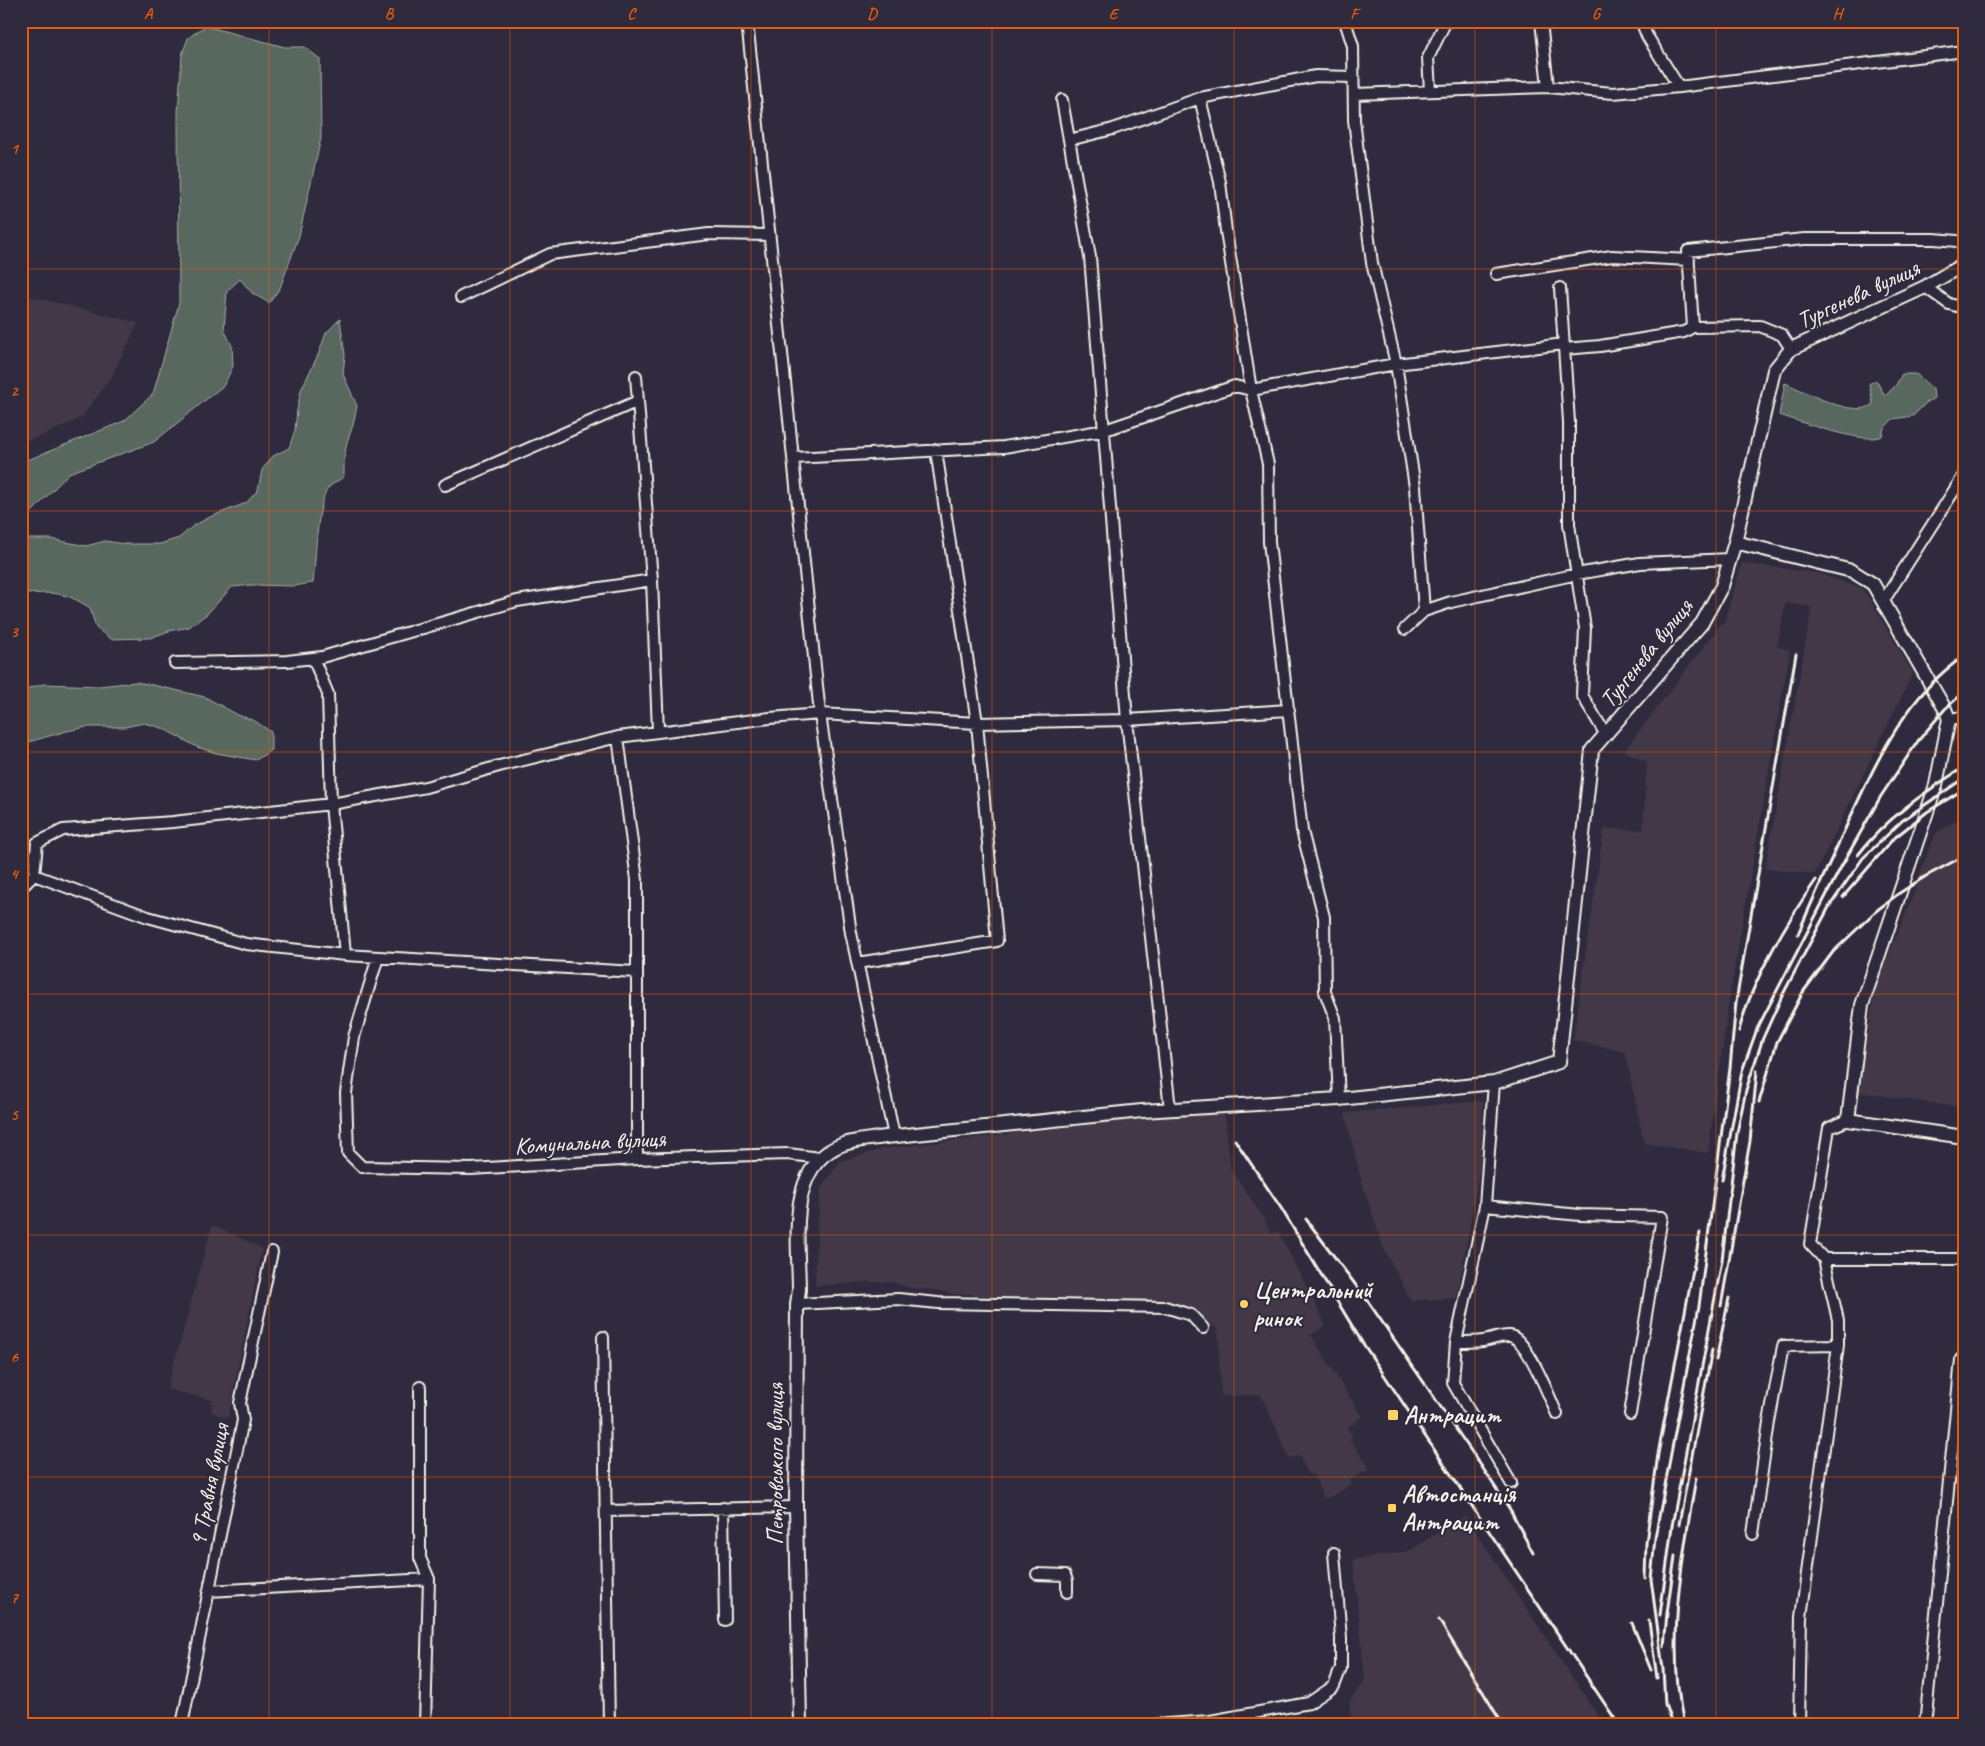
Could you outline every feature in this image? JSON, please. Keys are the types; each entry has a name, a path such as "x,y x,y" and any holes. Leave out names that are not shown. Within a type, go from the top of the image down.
{"street":[{"path":"747,21 820,714 851,933 894,1136"},
{"path":"1345,21 1353,46 1354,120 1372,264 1396,364 1415,487 1424,611"},
{"path":"1430,90 1428,58 1446,21"},
{"path":"1541,21 1548,86"},
{"path":"1641,21 1647,36 1679,87"},
{"path":"1354,94 1548,86 1613,93 1679,87 1964,51"},
{"path":"1069,140 1112,129 1200,98 1316,76 1352,77"},
{"path":"1200,98 1220,182 1251,390 1268,464 1270,542 1302,831 1324,917 1325,992 1335,1018 1339,1099"},
{"path":"1062,100 1090,257 1127,720 1170,1110"},
{"path":"461,297 550,254 709,234 769,236"},
{"path":"1693,327 1688,251 1804,239 1934,239 1957,241 1964,246"},
{"path":"1496,274 1612,256 1688,260"},
{"name":"Тургенева вулиця","path":"1494,1083 1559,1062 1592,750 1702,623 1722,586 1735,542 1774,370 1791,349 1925,288 1964,264"},
{"path":"1560,288 1569,422 1569,524 1585,628 1582,695 1606,735"},
{"path":"1925,288 1949,304 1964,308"},
{"path":"793,458 1004,447 1105,430 1235,386 1251,390 1396,364 1564,346 1600,346 1684,332 1693,327 1760,326 1782,335 1791,349"},
{"path":"636,376 652,580 658,731"},
{"path":"445,485 638,401"},
{"path":"857,963 997,941 977,723 936,450"},
{"path":"1884,600 1964,475"},
{"path":"1735,542 1852,571 1873,584 1884,600 1949,719 1936,785 1862,1005 1848,1120"},
{"path":"1405,629 1424,611 1451,602 1577,574 1640,563 1730,560"},
{"path":"176,663 287,661 313,658 517,601 652,580"},
{"path":"313,658 328,694 331,804 345,955"},
{"path":"21,888 34,875 37,843 63,830 173,822 331,804 426,787 499,766 618,737 658,731 820,714 977,723 1127,720 1289,710"},
{"path":"1949,719 1964,716"},
{"path":"618,737 637,880 637,1159"},
{"path":"34,875 148,916 246,944 345,955 636,972"},
{"name":"Комунальна вулиця","path":"378,957 354,1037 346,1093 348,1152 362,1166 471,1169 637,1159 788,1154 820,1158"},
{"path":"820,1158 828,1151 845,1144 894,1136 1170,1110 1339,1099 1494,1083 1485,1206 1456,1342 1453,1383 1511,1483"},
{"path":"1799,1725 1800,1617 1838,1345 1838,1320 1824,1259 1810,1244 1829,1128 1848,1120 1964,1137"},
{"name":"Петровського вулиця","path":"800,1725 796,1507 797,1304 800,1290 799,1204 805,1180 820,1158"},
{"path":"1485,1206 1580,1215 1662,1217 1642,1330 1630,1414"},
{"name":"9 Травня вулиця","path":"182,1725 244,1420 240,1403 272,1252"},
{"path":"1824,1259 1964,1259"},
{"path":"797,1304 898,1299 938,1303 1165,1307 1191,1315 1203,1328"},
{"path":"1456,1342 1483,1341 1510,1336 1516,1338 1524,1347 1557,1414"},
{"path":"603,1337 609,1725"},
{"path":"1754,1534 1769,1422 1783,1346 1838,1345"},
{"path":"1926,1725 1961,1359"},
{"path":"420,1387 420,1558 429,1579 425,1725"},
{"path":"606,1511 796,1507"},
{"path":"723,1508 725,1620"},
{"path":"1152,1725 1210,1721 1309,1703 1334,1686 1341,1668 1341,1638 1334,1553"},
{"path":"1037,1574 1065,1574 1067,1592"},
{"path":"209,1591 429,1579"}],"shaded area":[{"path":"21,294 138,323 111,378 81,418 39,437 21,441"},
{"path":"1742,563 1818,573 1861,588 1869,598 1913,673 1815,874 1765,869 1812,607 1786,603 1777,647 1790,650 1730,994 1708,1153 1644,1143 1625,1052 1573,1040 1604,829 1643,830 1647,762 1624,751 1725,619"},
{"path":"1964,815 1964,1108 1858,1092 1876,985 1915,891 1916,883 1936,833"},
{"path":"1483,1101 1481,1163 1457,1298 1411,1301 1383,1247 1360,1176 1345,1113"},
{"name":"Центральний ринок","path":"1224,1108 1231,1170 1262,1215 1271,1233 1278,1231 1326,1325 1311,1335 1362,1417 1347,1428 1353,1437 1350,1439 1370,1469 1350,1480 1351,1484 1336,1494 1324,1499 1314,1475 1308,1474 1300,1456 1289,1458 1261,1395 1221,1396 1218,1329 1194,1311 1175,1308 1173,1302 1114,1305 1112,1298 1041,1303 1040,1299 973,1299 973,1294 953,1294 937,1290 910,1288 891,1282 815,1286 821,1188 840,1161 883,1149"},
{"path":"212,1225 262,1248 228,1418 211,1412 212,1400 167,1389"},
{"path":"1465,1516 1604,1725 1352,1725 1349,1702 1365,1680 1353,1560 1409,1551"}],"green space":[{"path":"205,26 285,47 305,47 320,59 321,138 299,236 280,288 269,303 252,293 240,279 227,291 224,329 232,346 233,366 224,385 154,442 69,473 31,513 21,514 21,461 124,421 153,394 179,303 178,112 182,55 188,38"},
{"path":"340,319 345,355 343,374 357,406 347,442 344,476 328,488 321,507 313,583 294,586 252,585 232,587 207,614 189,627 169,631 150,638 111,639 96,628 90,608 81,602 65,595 21,594 21,539 51,539 86,546 105,541 124,544 160,544 179,538 193,526 210,517 246,503 258,490 262,470 273,456 289,448 295,430 301,390 319,353 326,333"},
{"path":"1902,374 1916,374 1933,389 1934,398 1913,416 1893,419 1884,428 1882,436 1873,438 1847,435 1779,415 1785,383 1830,402 1854,409 1865,408 1873,404 1869,384 1876,380 1885,396 1896,385"},
{"path":"136,682 205,697 238,715 255,721 271,732 271,750 256,760 216,753 197,747 162,728 144,723 125,727 87,727 21,744 21,690 44,684 99,686"}],"railway":[{"path":"1672,1725 1665,1704 1663,1669 1651,1579 1655,1538 1699,1306 1730,1068 1736,1002 1796,654"},
{"path":"1798,934 1817,889 1884,749 1911,708 1927,689 1944,671 1964,656"},
{"path":"1722,1180 1742,1071 1757,1029 1841,867 1881,796 1918,741 1945,709 1964,692"},
{"path":"1858,855 1881,829 1907,806 1964,767"},
{"path":"1660,1615 1672,1526 1722,1260 1737,1133 1746,1090 1763,1038 1782,996 1829,907 1863,858 1903,820 1964,778"},
{"path":"1843,897 1893,839 1927,812 1964,789"},
{"path":"1759,1102 1777,1042 1803,992 1833,952 1876,911 1898,894 1926,876 1964,856"},
{"path":"1739,1031 1752,992 1771,952 1816,880"},
{"path":"1721,1306 1750,1141 1757,1071"},
{"path":"1235,1140 1281,1208 1360,1339 1619,1725"},
{"path":"1306,1219 1367,1300 1478,1461 1511,1511 1533,1553"},
{"path":"1645,1578 1646,1543 1658,1454 1700,1233"},
{"path":"1716,1360 1729,1298"},
{"path":"1679,1524 1712,1350"},
{"path":"1684,1725 1676,1663 1676,1632 1681,1570 1696,1478"},
{"path":"1664,1646 1675,1556"},
{"path":"1439,1620 1503,1725"},
{"path":"1649,1621 1657,1678"},
{"path":"1632,1623 1651,1670"}],"place":[{"name":"Центральний ринок","path":"1244,1304"},
{"name":"Антрацит","path":"1393,1415"},
{"name":"Автостанція Антрацит","path":"1392,1508"}]}
